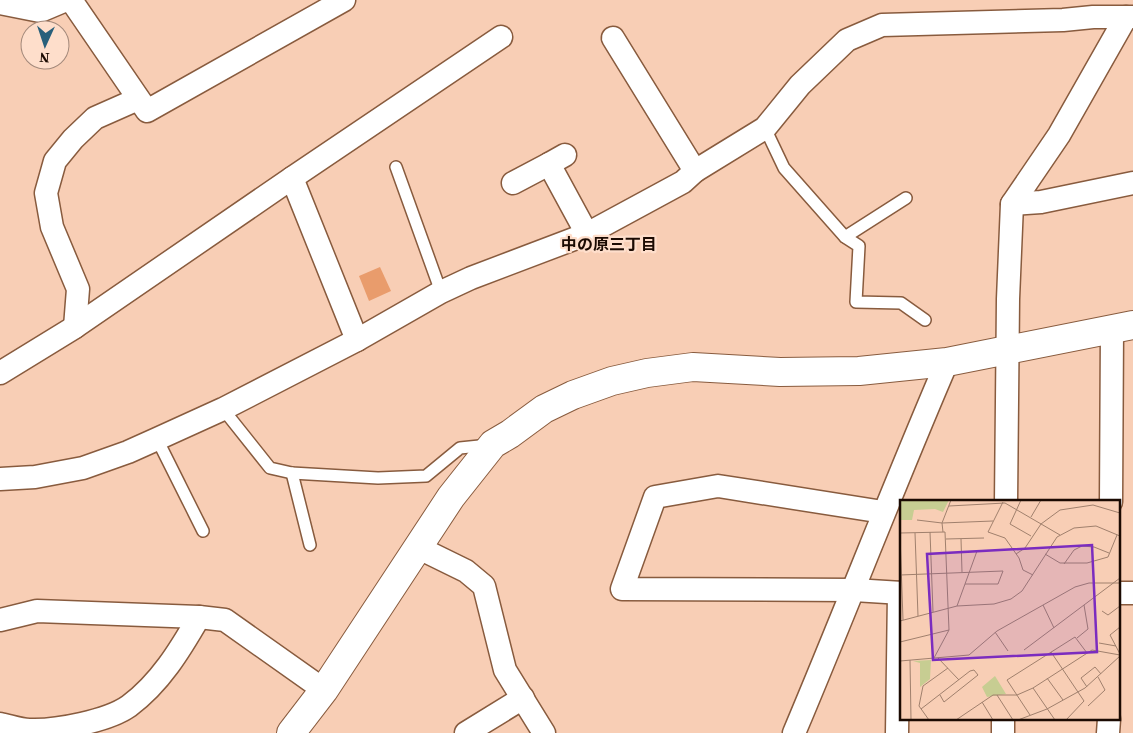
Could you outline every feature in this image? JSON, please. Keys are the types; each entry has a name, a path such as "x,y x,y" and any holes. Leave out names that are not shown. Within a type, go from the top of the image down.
{"street":[{"path":"0,3 40,12 66,0"},
{"path":"71,0 147,111 313,8 344,0"},
{"path":"0,479 35,477 83,468 128,452 224,409 357,340 441,292 471,278 587,234 683,182 695,171 765,128 800,84 847,40 882,25 1063,20 1086,8 1130,17 1059,135 1012,204 1008,299 1006,500"},
{"path":"0,373 75,328 501,37"},
{"path":"613,38 695,171"},
{"path":"75,328 78,289 52,227 46,193 55,161 73,139 95,118 138,99"},
{"path":"514,183 557,159 587,234"},
{"path":"292,178 357,340"},
{"path":"1012,204 1041,202 1133,184"},
{"path":"291,733 324,690 450,497 493,444 544,409 574,394 612,381 648,372 693,366 780,372 859,371 946,362 1123,327 1111,500"},
{"path":"794,733 946,362"},
{"path":"883,512 718,486 656,497 622,589 854,590 900,593"},
{"path":"416,547 466,571 484,586 505,670 544,733"},
{"path":"1120,593 1133,593"},
{"path":"0,620 37,611 199,617 225,620 324,690"},
{"path":"0,724 29,730 67,727 98,719 128,706 157,680 180,652 199,617"},
{"path":"897,733 900,628"},
{"path":"466,733 523,698"},
{"path":"1003,720 1003,733"},
{"path":"1108,733 1109,720"}],"lane":[{"path":"765,128 784,168 845,237 859,246 856,302 901,303 925,320"},
{"path":"396,167 441,292"},
{"path":"845,237 906,198"},
{"path":"224,409 270,468 292,473 378,478 426,476 460,448 493,444"},
{"path":"157,439 202,531"},
{"path":"292,473 310,546"}],"building":[{"path":"380,267 391,291 369,301 359,276"}],"district":[{"name":"中の原三丁目","path":"609,244"}]}
